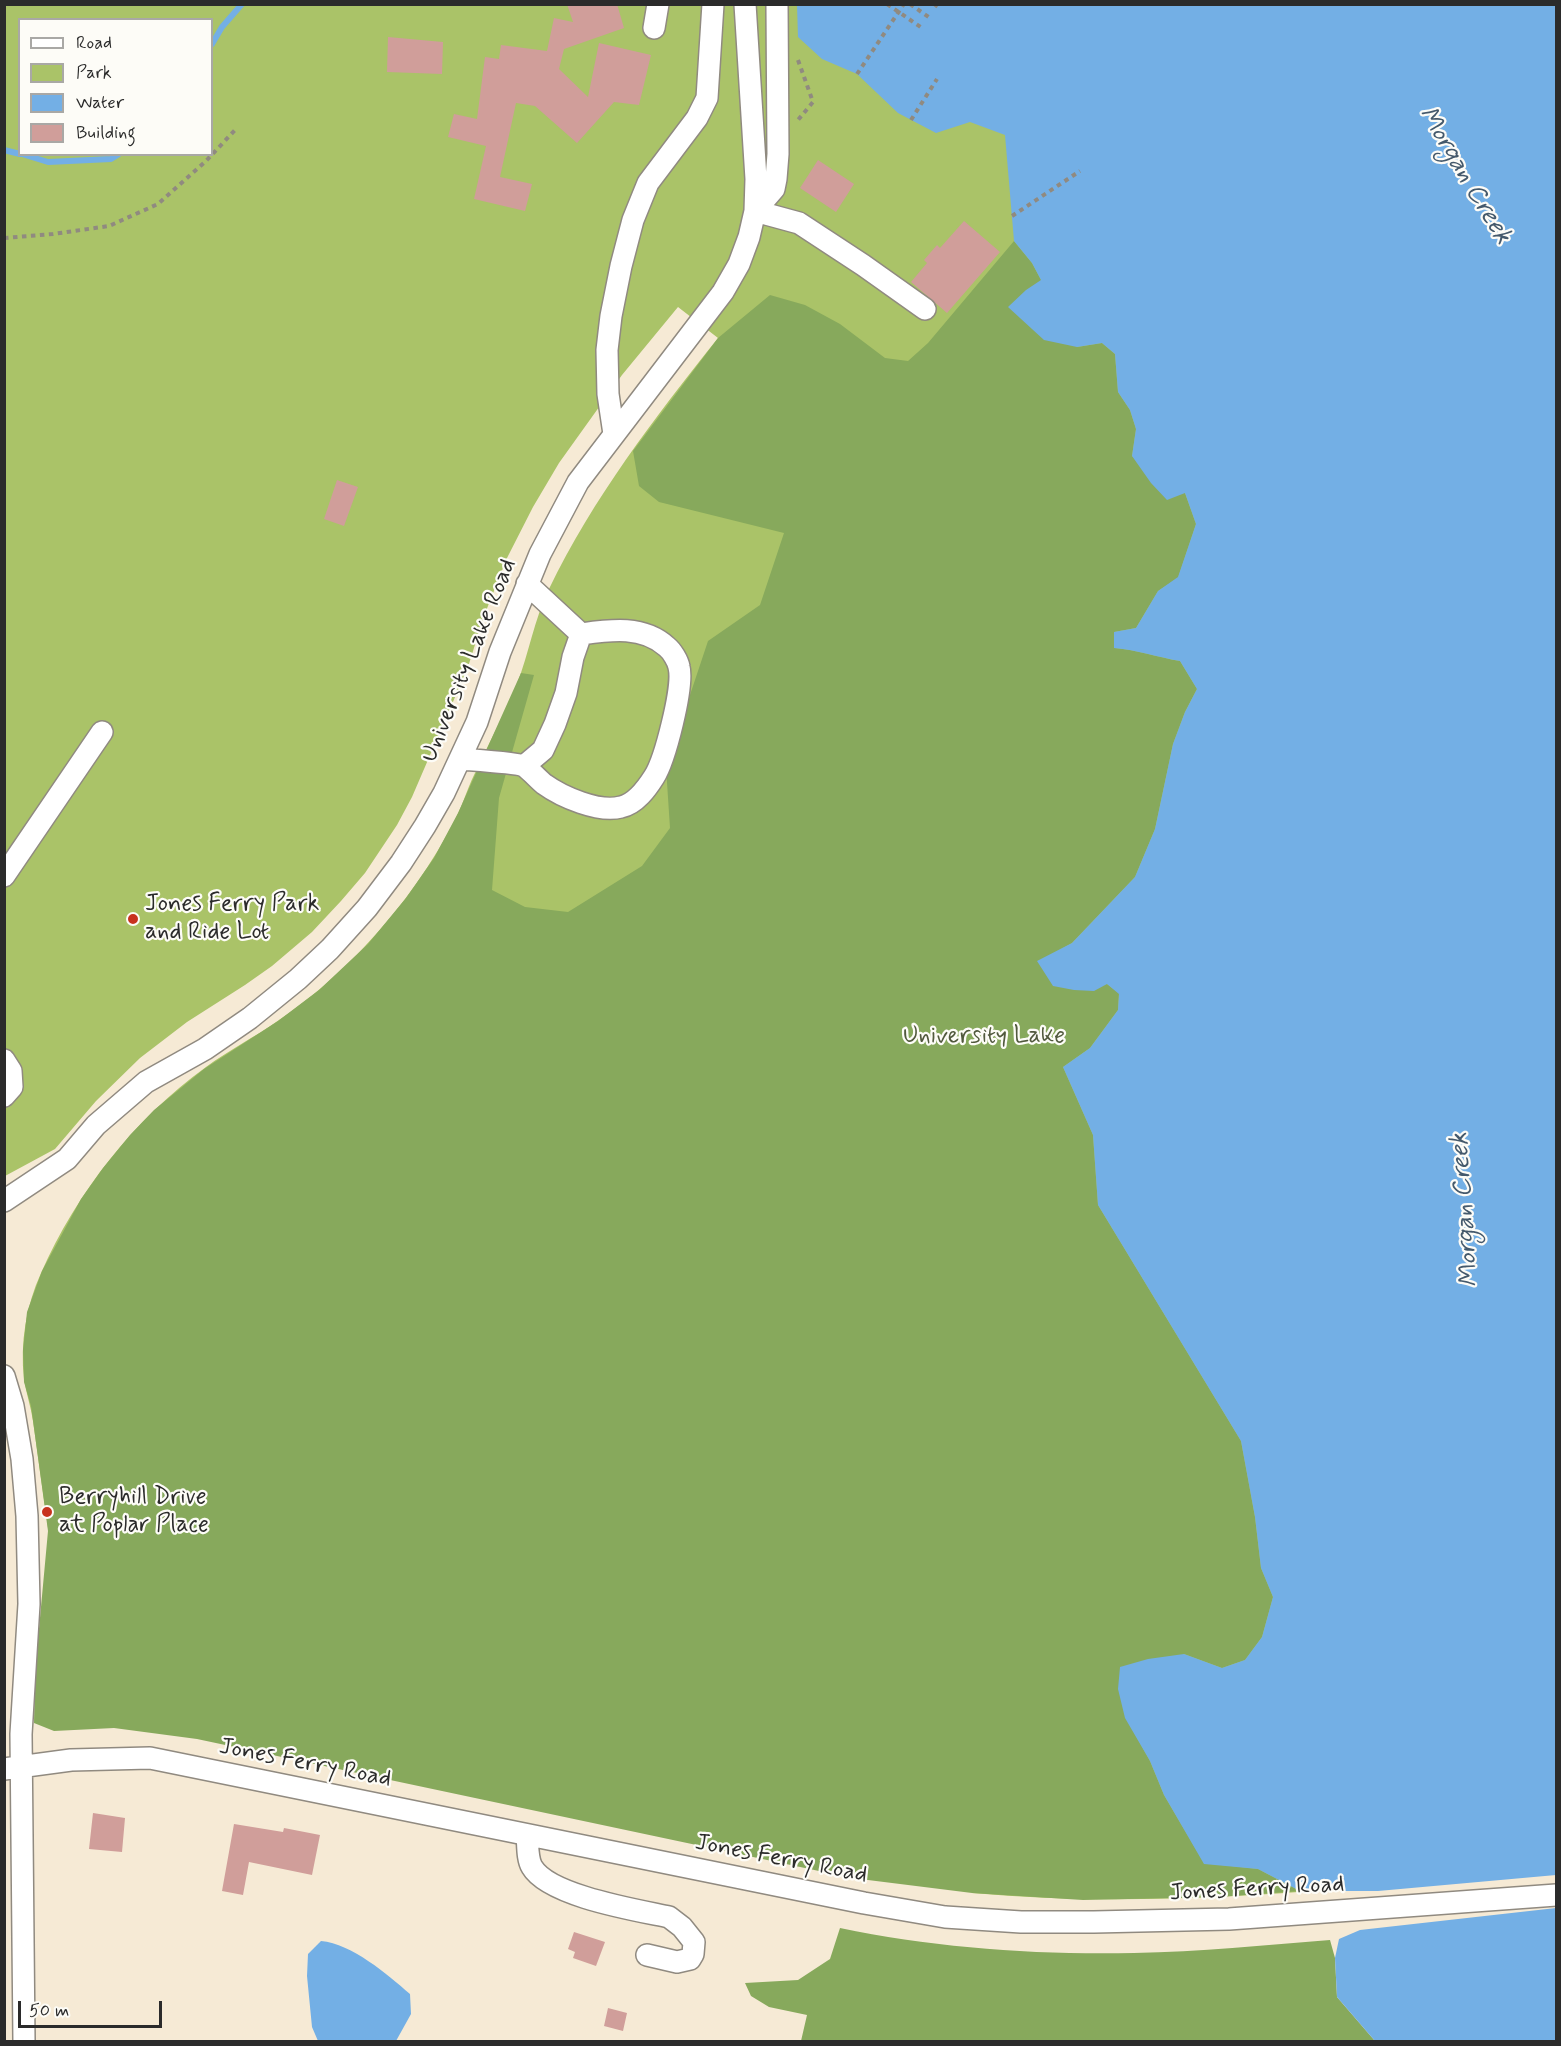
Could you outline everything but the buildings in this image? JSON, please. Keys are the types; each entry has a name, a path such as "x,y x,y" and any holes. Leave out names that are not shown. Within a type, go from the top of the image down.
{"street":[{"path":"654,28 658,4"},
{"path":"614,434 608,394 607,350 621,266 633,220 648,183 697,118 707,98 713,4"},
{"name":"University Lake Road","path":"4,1201 67,1159 96,1125 146,1082 205,1049 250,1018 298,979 330,949 367,908 425,826 444,793 477,722 500,652 540,554 578,482 723,292 739,264 755,211 755,168 745,4"},
{"path":"777,4 778,154 776,179 774,189 755,211 799,223 925,309"},
{"path":"460,759 524,766 548,786 578,801 599,808 622,807 637,799 655,775 680,694 679,666 669,649 654,638 629,630 580,634 527,584"},
{"path":"524,766 543,750 555,724 566,693 580,634"},
{"path":"4,876 102,732"},
{"path":"4,1060 11,1071 12,1087 4,1096"},
{"path":"4,1376 13,1406 22,1460 27,1516 29,1604 21,1734 13,1768 24,2042"},
{"name":"Jones Ferry Road","path":"13,1768 71,1760 150,1758 864,1903 945,1917 1021,1922 1229,1919 1557,1895"},
{"path":"527,1835 531,1865 542,1878 571,1893 669,1917 682,1927 694,1942 690,1959 677,1962 647,1955"}],"path":[{"path":"887,4 922,28"},
{"path":"857,74 904,4"},
{"path":"910,4 930,18"},
{"path":"911,120 937,80"},
{"path":"213,154 236,129"},
{"path":"4,237 53,234 109,226 158,204 211,156"},
{"path":"1012,216 1080,171"}],"green space":[{"name":"University Lake","path":"5,5 1556,5 1556,1870 1337,1889 1191,1898 1045,1898 972,1893 952,1611 48,1528 33,1421 24,1379 23,1352 25,1325 31,1298 55,1243 90,1186 110,1159 155,1110 206,1067 291,1012 335,975 379,930 427,867 457,816 512,695 544,601 566,555 626,459 718,338 678,307 622,375 559,463 533,507 507,558 484,616 468,667 412,797 397,825 365,873 312,932 272,966 187,1022 140,1058 96,1101 55,1149 5,1176"},
{"path":"1014,241 1032,263 1077,347 1102,343 1115,354 1118,392 1130,410 1136,429 1132,456 1185,493 1196,524 1178,578 1158,591 1136,628 1114,632 1115,648 1180,661 1197,689 1173,744 1155,829 1135,877 1072,943 1038,962 1107,984 1119,993 1118,1010 1090,1048 1063,1067 1093,1135 1098,1205 1241,1441 1255,1517 1261,1568 1273,1597 1262,1637 1245,1660 1222,1668 1184,1654 1126,1718 1150,1761 1164,1795 1204,1863 1258,1869 1300,1891 1218,1897 1083,1900 972,1893 852,1878 197,1739 114,1728 54,1731 34,1723 35,1672 48,1531 31,1406 24,1382 23,1350 27,1312 42,1271 81,1199 130,1135 154,1110 204,1069 278,1021 319,990 368,944 406,898 434,858 458,813 521,673 534,675 499,798 492,890 525,907 568,912 642,866 670,828 666,767 708,641 760,605 784,533 659,502 639,486 633,451 718,338 770,295 805,305 840,324 885,358 908,361 928,343"},
{"path":"840,1928 912,1941 986,1949 1060,1953 1183,1951 1330,1940 1335,1958 1337,1997 1375,2041 801,2041 807,2015 769,2007 751,1996 745,1983 798,1980 830,1959"}],"water":[{"name":"University Lake","path":"797,5 1556,5 1556,1875 1378,1891 1300,1891 1258,1869 1204,1864 1164,1795 1150,1761 1125,1718 1118,1689 1120,1667 1148,1659 1184,1654 1222,1668 1245,1660 1262,1637 1273,1597 1261,1568 1255,1517 1241,1441 1098,1205 1093,1135 1063,1067 1090,1048 1118,1010 1119,994 1107,984 1094,991 1053,986 1037,961 1072,943 1135,877 1155,829 1173,744 1197,689 1180,661 1114,648 1114,632 1136,628 1158,591 1178,577 1196,524 1185,493 1167,500 1151,483 1132,456 1136,429 1130,410 1118,392 1115,354 1102,343 1077,347 1044,340 1008,307 1041,280 1032,263 1014,241 1005,135 970,122 936,133 898,113 857,74 822,59 798,37"},
{"path":"1556,1908 1556,2041 1375,2041 1337,1997 1335,1958 1339,1939 1360,1930"},
{"path":"321,1941 333,1943 357,1954 380,1969 410,1994 411,2014 396,2041 318,2041 312,2027 307,1976 308,1954"}],"waterway":[{"name":"Morgan Creek","path":"213,42 222,27 242,4"},
{"name":"Morgan Creek","path":"4,150 18,154"},
{"name":"Morgan Creek","path":"28,156 48,162 111,159 116,156"}],"place":[{"name":"Jones Ferry Park and Ride Lot","path":"133,919"},
{"name":"Berryhill Drive at Poplar Place","path":"47,1512"}]}
